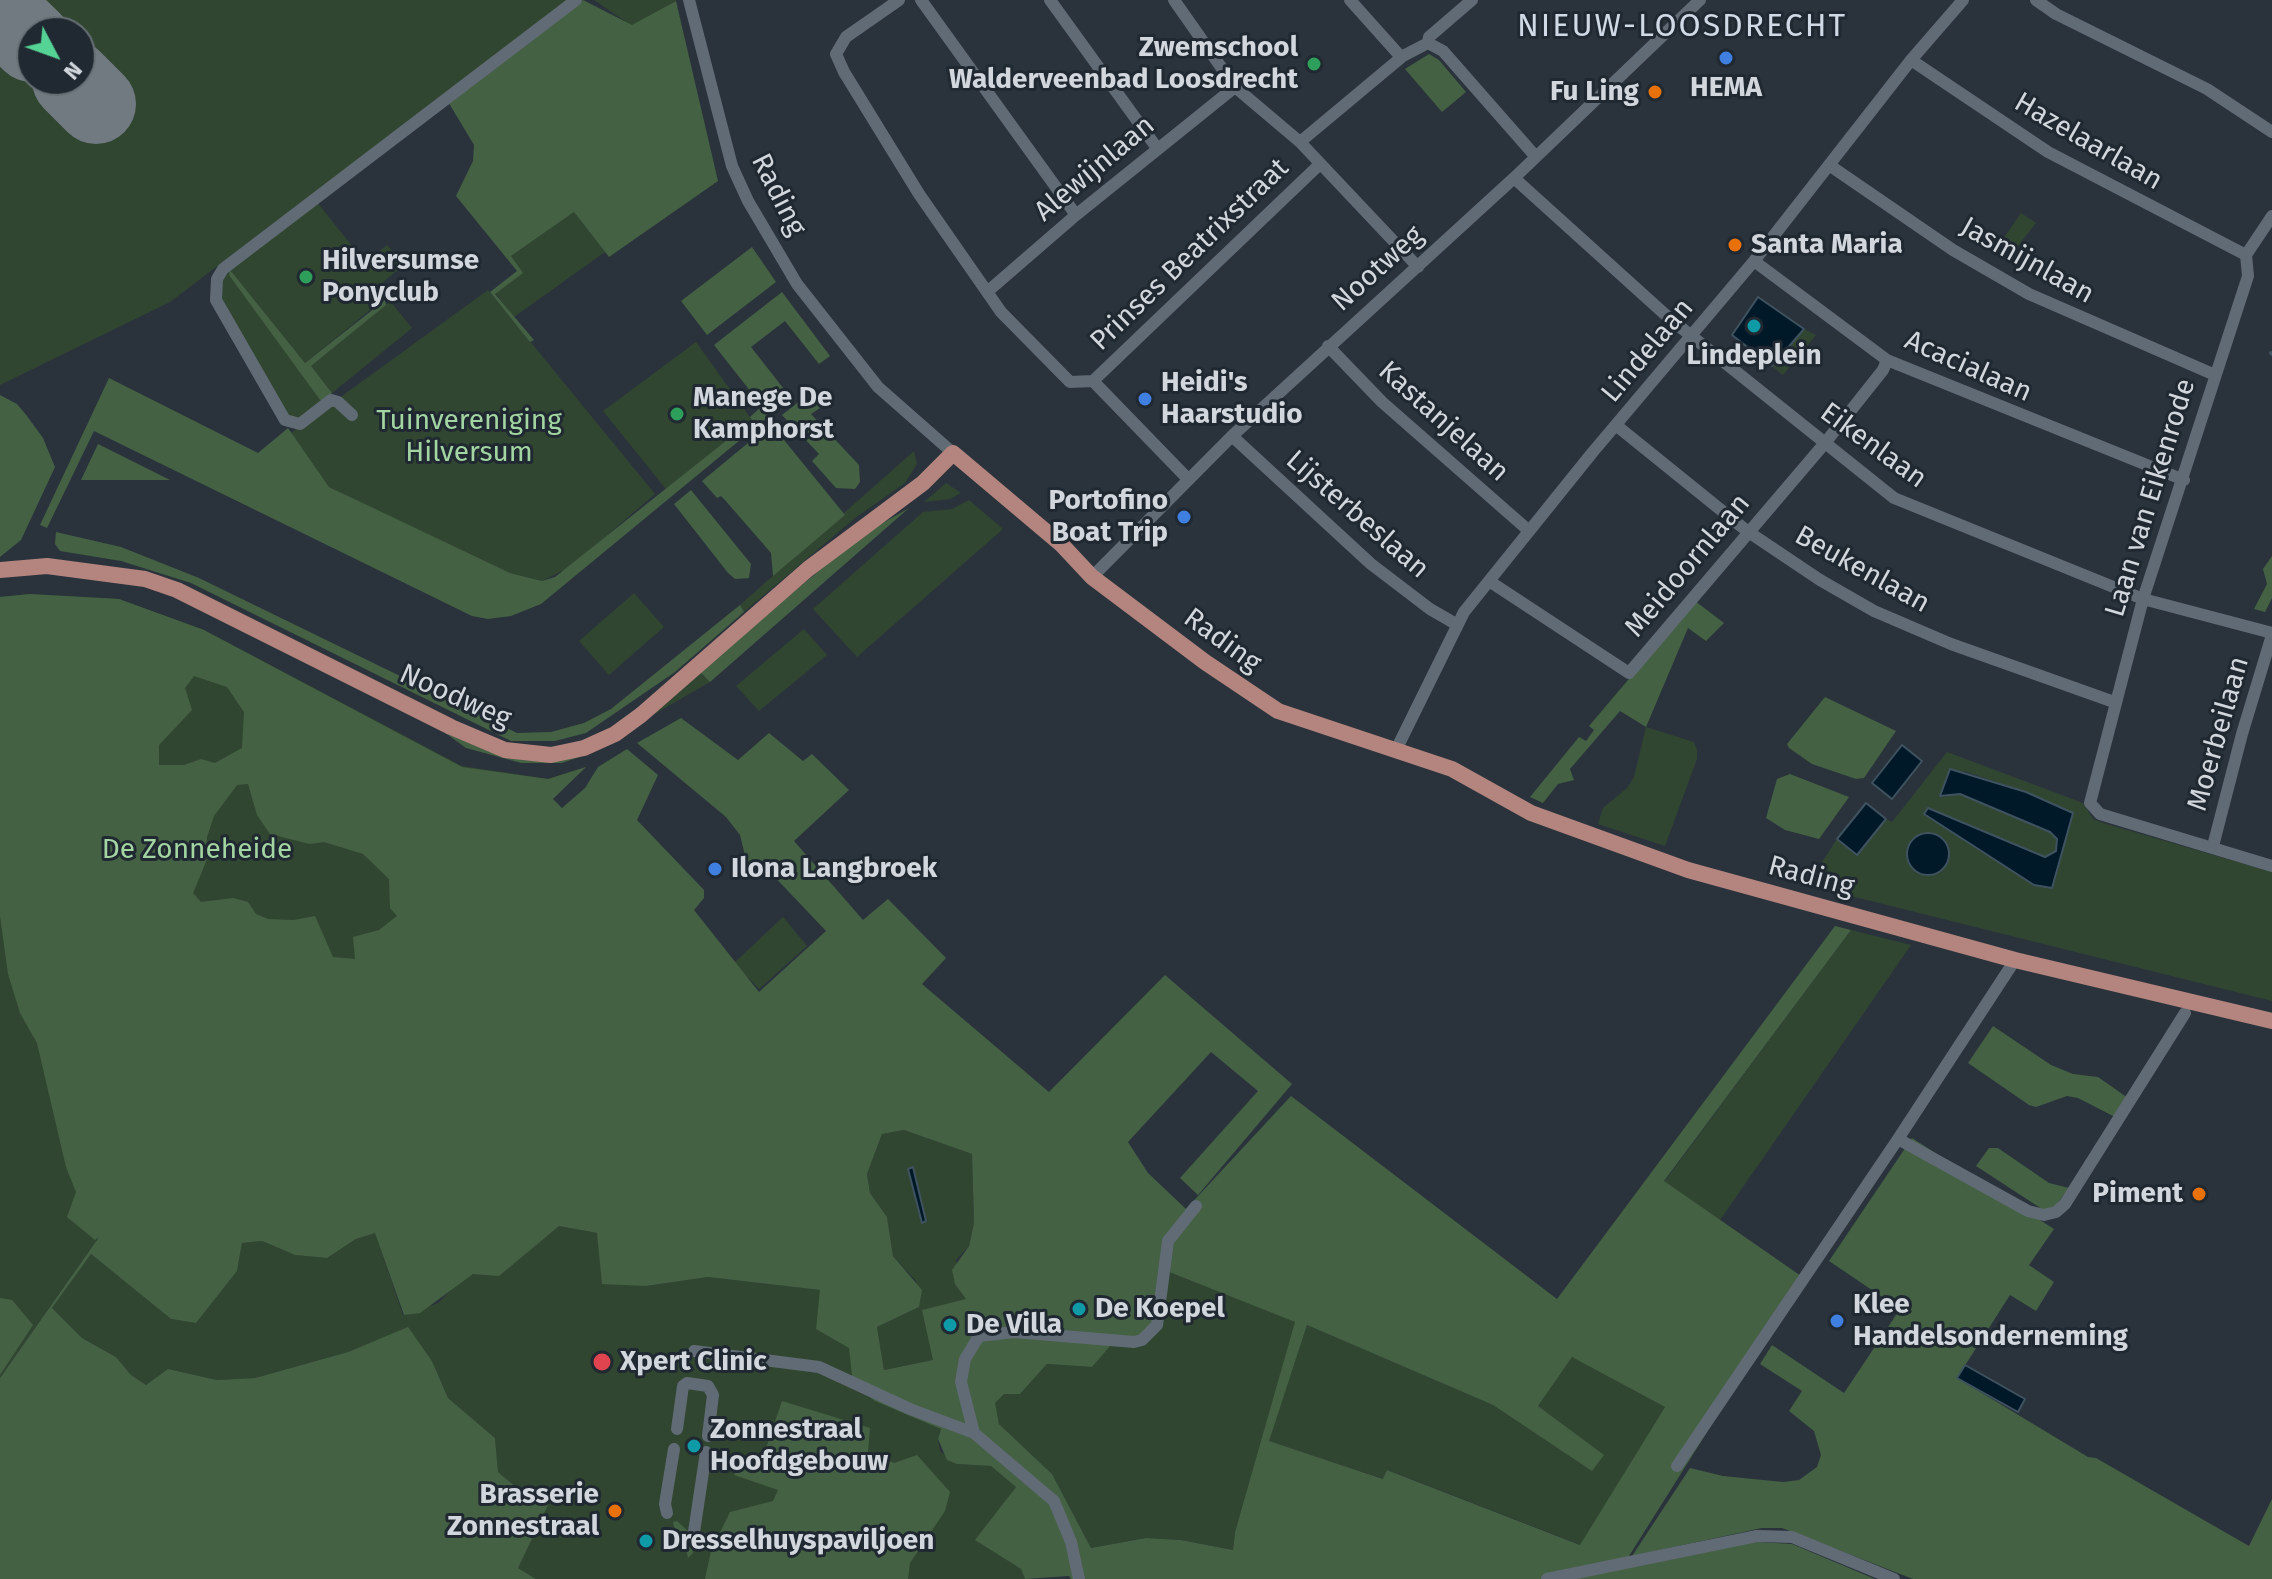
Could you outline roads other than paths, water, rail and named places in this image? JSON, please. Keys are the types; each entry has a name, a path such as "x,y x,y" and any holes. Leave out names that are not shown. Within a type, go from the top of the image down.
{"main road":[{"name":"Noodweg","path":"0,570 47,566 145,579 177,590 451,727 505,750 551,755 584,748 615,734 641,715 808,569 923,483 953,453"},
{"name":"Rading","path":"953,453 1062,545 1092,577 1205,662 1278,711 1452,769 1531,813 1688,870 2015,960 2272,1021"}],"street":[{"path":"352,415 338,402 331,400 300,424 285,420 216,300 217,279 223,269 576,0"},
{"name":"Rading","path":"689,0 732,166 748,201 797,284 878,387 953,453"},
{"path":"899,0 846,37 836,54 919,194 1001,312 1070,382 1093,381 1188,479"},
{"path":"921,0 1076,215"},
{"path":"1050,0 1157,148"},
{"path":"1174,0 1235,87 1300,142 1418,267"},
{"path":"1350,0 1401,57"},
{"path":"1428,43 1429,37 1472,0"},
{"name":"Nootweg","path":"1092,577 1232,436 1514,178 1700,0"},
{"name":"Lindelaan","path":"1396,750 1456,624 1528,530 1754,261 1911,60 1963,0"},
{"path":"2036,0 2056,14 2207,89 2272,132"},
{"path":"1300,142 1401,57 1428,43"},
{"path":"1428,43 1443,51 1536,157"},
{"name":"Hazelaarlaan","path":"1911,60 2048,152 2246,255"},
{"name":"Alewijnlaan","path":"987,292 1157,148 1235,87"},
{"name":"Prinses Beatrixstraat","path":"1093,381 1320,164"},
{"name":"Jasmijnlaan","path":"1829,165 1953,250 2029,294 2215,375"},
{"name":"Eikenlaan","path":"1514,178 1692,336 1894,498 2143,599 2272,634"},
{"name":"Laan van Eikenrode","path":"2213,846 2100,814 2090,803 2143,599 2248,276 2246,255 2272,216"},
{"name":"Acacialaan","path":"1754,261 1887,360 2184,480"},
{"name":"Kastanjelaan","path":"1328,346 1382,402 1528,530"},
{"name":"Meidoornlaan","path":"1489,581 1629,673 1825,443 1883,370 1887,360"},
{"name":"Beukenlaan","path":"1617,426 1747,531 1820,580 1874,611 1951,644 2114,702"},
{"name":"Lijsterbeslaan","path":"1232,436 1371,564 1430,609 1456,624"},
{"name":"Moerbeilaan","path":"2213,846 2272,634"},
{"path":"2213,846 2272,866"},
{"path":"1677,1466 1814,1267 2015,960"},
{"path":"1898,1139 2028,1211 2044,1215 2056,1212 2065,1204 2185,1013"},
{"path":"974,1433 961,1382 965,1359 979,1336 1014,1332 1134,1342 1142,1340 1157,1325 1168,1241 1196,1206"},
{"path":"694,1351 819,1367 910,1409 974,1433 1054,1501 1071,1542 1079,1579"},
{"path":"677,1429 683,1386 687,1383 708,1386 713,1395 708,1436"},
{"path":"667,1513 665,1504 674,1449"},
{"path":"694,1532 706,1452"},
{"path":"1547,1579 1757,1536 1792,1537 1894,1579"}],"water":[{"path":"1758,297 1804,329 1772,366 1732,335"},
{"path":"1902,745 1922,761 1892,799 1872,783"},
{"path":"1950,769 2026,792 2073,813 2052,888 2034,885 1924,814 1928,808 2045,857 2056,851 2057,839 2050,832 1960,794 1940,796"},
{"path":"1866,803 1886,819 1857,855 1837,839"},
{"path":"1928,833 1943,839 1949,854 1943,869 1928,875 1913,869 1907,854 1913,839"},
{"path":"913,1167 926,1221 922,1223 908,1169"},
{"path":"1965,1365 2025,1399 2018,1412 1957,1378"}],"place":[{"name":"HEMA","path":"1726,58"},
{"name":"Zwemschool Walderveenbad Loosdrecht","path":"1314,64"},
{"name":"Fu Ling","path":"1655,92"},
{"name":"Santa Maria","path":"1735,245"},
{"name":"Hilversumse Ponyclub","path":"306,277"},
{"name":"Lindeplein","path":"1754,326"},
{"name":"Heidi's Haarstudio","path":"1145,399"},
{"name":"Manege De Kamphorst","path":"677,414"},
{"name":"Portofino Boat Trip","path":"1184,517"},
{"name":"Ilona Langbroek","path":"715,869"},
{"name":"Piment","path":"2199,1194"},
{"name":"De Koepel","path":"1079,1309"},
{"name":"Klee Handelsonderneming","path":"1837,1321"},
{"name":"De Villa","path":"950,1325"},
{"name":"Xpert Clinic","path":"602,1362"},
{"name":"Zonnestraal Hoofdgebouw","path":"694,1446"},
{"name":"Brasserie Zonnestraal","path":"615,1511"},
{"name":"Dresselhuyspaviljoen","path":"646,1541"}],"district":[{"name":"NIEUW-LOOSDRECHT","path":"1682,27"}],"park label":[{"name":"Tuinvereniging Hilversum","path":"469,437"},
{"name":"De Zonneheide","path":"197,850"}]}
